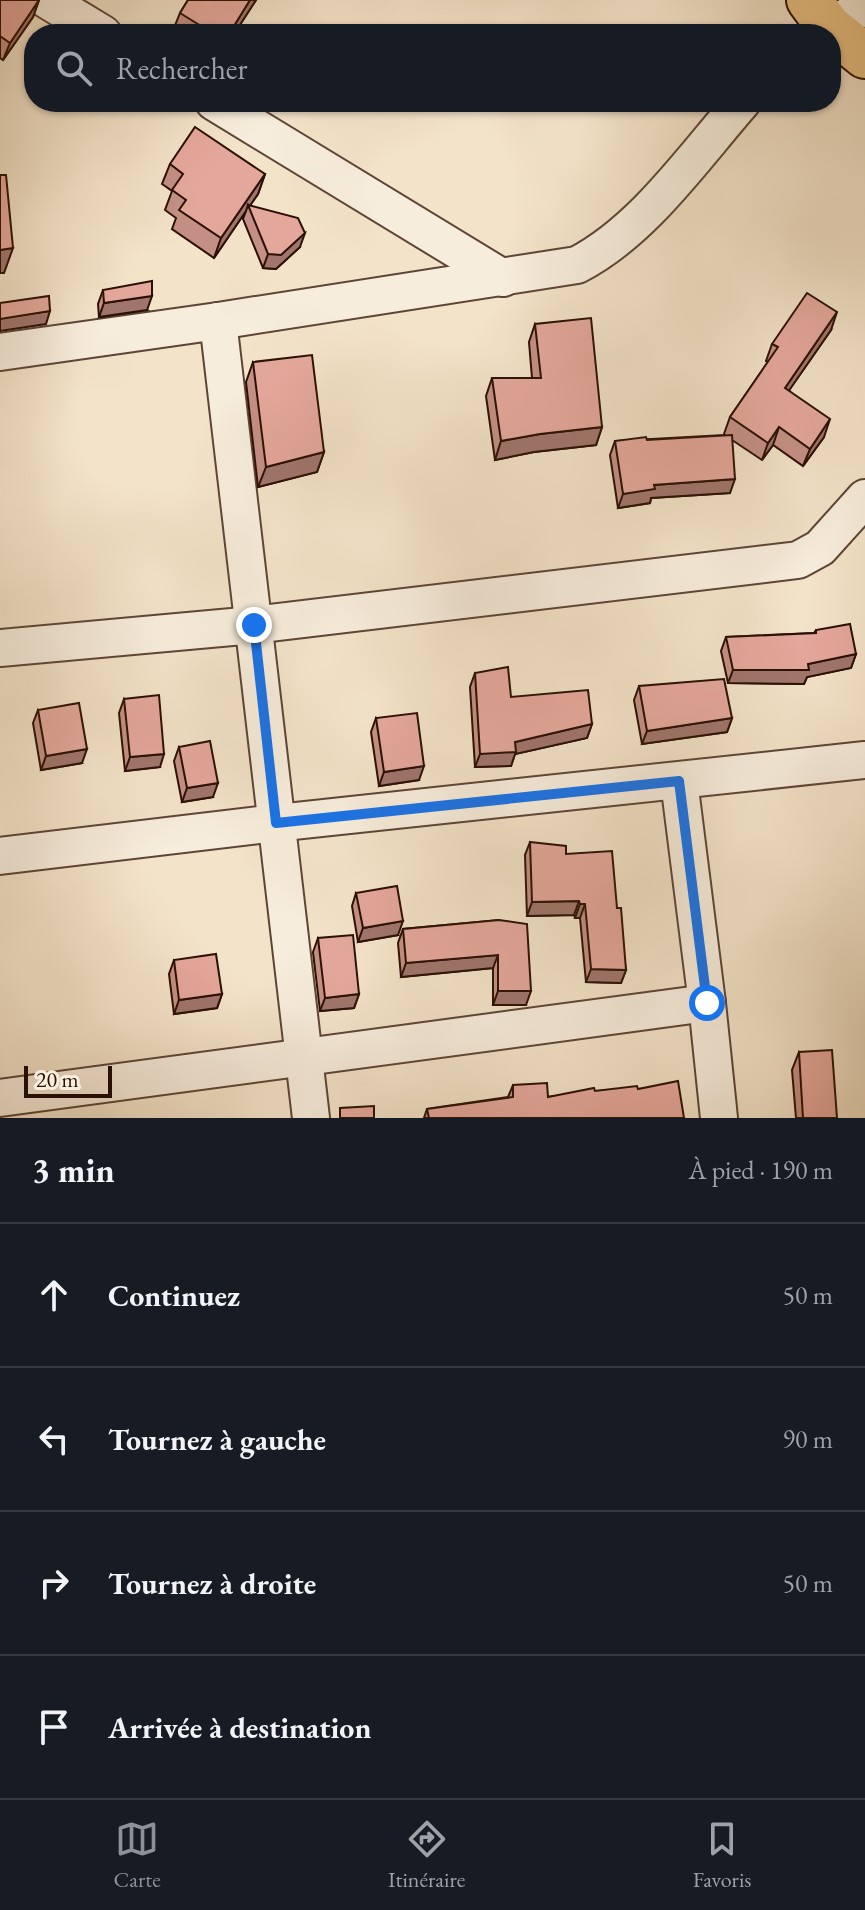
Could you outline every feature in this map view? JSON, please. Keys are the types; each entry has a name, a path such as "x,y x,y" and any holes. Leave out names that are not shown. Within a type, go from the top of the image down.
{"main road":[{"path":"839,14 865,56"}],"street":[{"path":"47,0 87,24"},
{"path":"230,112 503,278"},
{"path":"0,352 577,265 618,240 733,112"},
{"path":"218,321 311,1118"},
{"path":"0,648 254,625 798,560 820,548 865,498"},
{"path":"0,856 865,760"},
{"path":"679,781 719,1118"},
{"path":"0,1098 707,1003"}],"building":[{"path":"0,0 39,0 10,43 0,36"},
{"path":"188,0 250,0 235,24 198,24 180,13"},
{"path":"195,127 265,174 221,238 179,210 186,200 172,190 183,174 170,164"},
{"path":"0,175 6,175 13,248 0,250"},
{"path":"248,205 298,218 305,233 281,255 268,254"},
{"path":"152,281 152,296 104,303 103,290"},
{"path":"807,293 837,312 785,388 830,419 810,449 779,427 768,443 730,417 778,347 772,344"},
{"path":"49,296 50,311 0,319 0,303"},
{"path":"591,318 602,427 501,441 492,378 541,378 535,324"},
{"path":"312,355 324,452 266,467 253,362"},
{"path":"732,435 735,479 654,485 655,489 623,494 615,441 646,437 647,440"},
{"path":"850,624 856,654 808,664 809,670 733,670 726,637 816,633 816,630"},
{"path":"508,667 511,697 588,690 592,724 515,742 516,752 480,754 475,673"},
{"path":"724,679 732,718 647,731 639,686"},
{"path":"159,695 164,754 130,757 124,699"},
{"path":"79,703 87,749 46,756 38,710"},
{"path":"417,713 424,766 384,772 376,718"},
{"path":"210,741 218,783 187,788 179,747"},
{"path":"530,842 566,846 566,854 612,851 626,970 591,969 585,904 579,901 532,902"},
{"path":"397,886 403,921 363,928 356,893"},
{"path":"499,920 527,924 531,991 498,991 498,955 406,963 403,929"},
{"path":"353,935 359,994 325,998 318,938"},
{"path":"216,954 222,994 179,1000 174,960"},
{"path":"832,1050 837,1118 803,1118 799,1052"},
{"path":"678,1081 684,1118 429,1118 427,1109 513,1097 513,1085 547,1083 548,1097 594,1088 595,1091 637,1086 638,1089"},
{"path":"374,1106 374,1118 340,1118 340,1108"}],"route":[{"path":"254,625 276,823 679,781 707,1003"}]}
